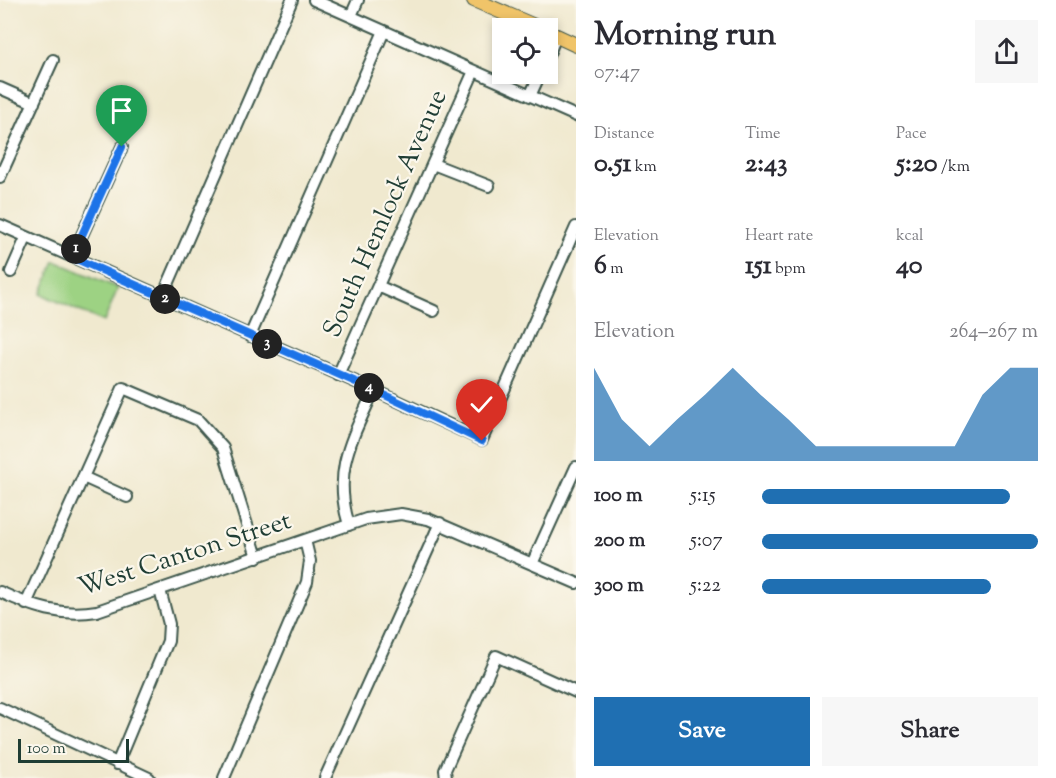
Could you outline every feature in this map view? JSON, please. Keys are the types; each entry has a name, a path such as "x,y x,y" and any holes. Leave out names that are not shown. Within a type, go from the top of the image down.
{"main road":[{"path":"476,0 516,18"},
{"path":"558,37 576,45"}],"street":[{"path":"162,298 292,0"},
{"path":"314,0 576,116"},
{"path":"351,16 358,0"},
{"path":"250,336 384,31"},
{"path":"0,177 53,60"},
{"name":"South Hemlock Avenue","path":"338,375 474,71"},
{"path":"530,96 535,84"},
{"path":"0,88 34,103"},
{"path":"72,257 122,147"},
{"path":"433,164 489,186"},
{"path":"0,225 374,390 482,441 576,227"},
{"path":"11,272 26,238"},
{"path":"378,286 434,311"},
{"path":"26,604 123,388 198,420 223,448 257,557"},
{"path":"349,525 342,499 342,472 351,442 374,390"},
{"path":"532,564 573,479 576,467"},
{"path":"83,477 127,497"},
{"name":"West Canton Street","path":"0,592 26,604 63,614 86,613 349,525 381,516 401,514 440,524 576,584"},
{"path":"325,778 440,524"},
{"path":"224,778 307,582 310,561 305,540"},
{"path":"117,764 168,641 169,624 160,590"},
{"path":"446,778 445,770 496,656 576,692"},
{"path":"0,708 150,778"}],"green space":[{"path":"55,261 118,288 104,322 41,294"}],"route":[{"path":"122,147 72,257 374,390 482,441"}]}
